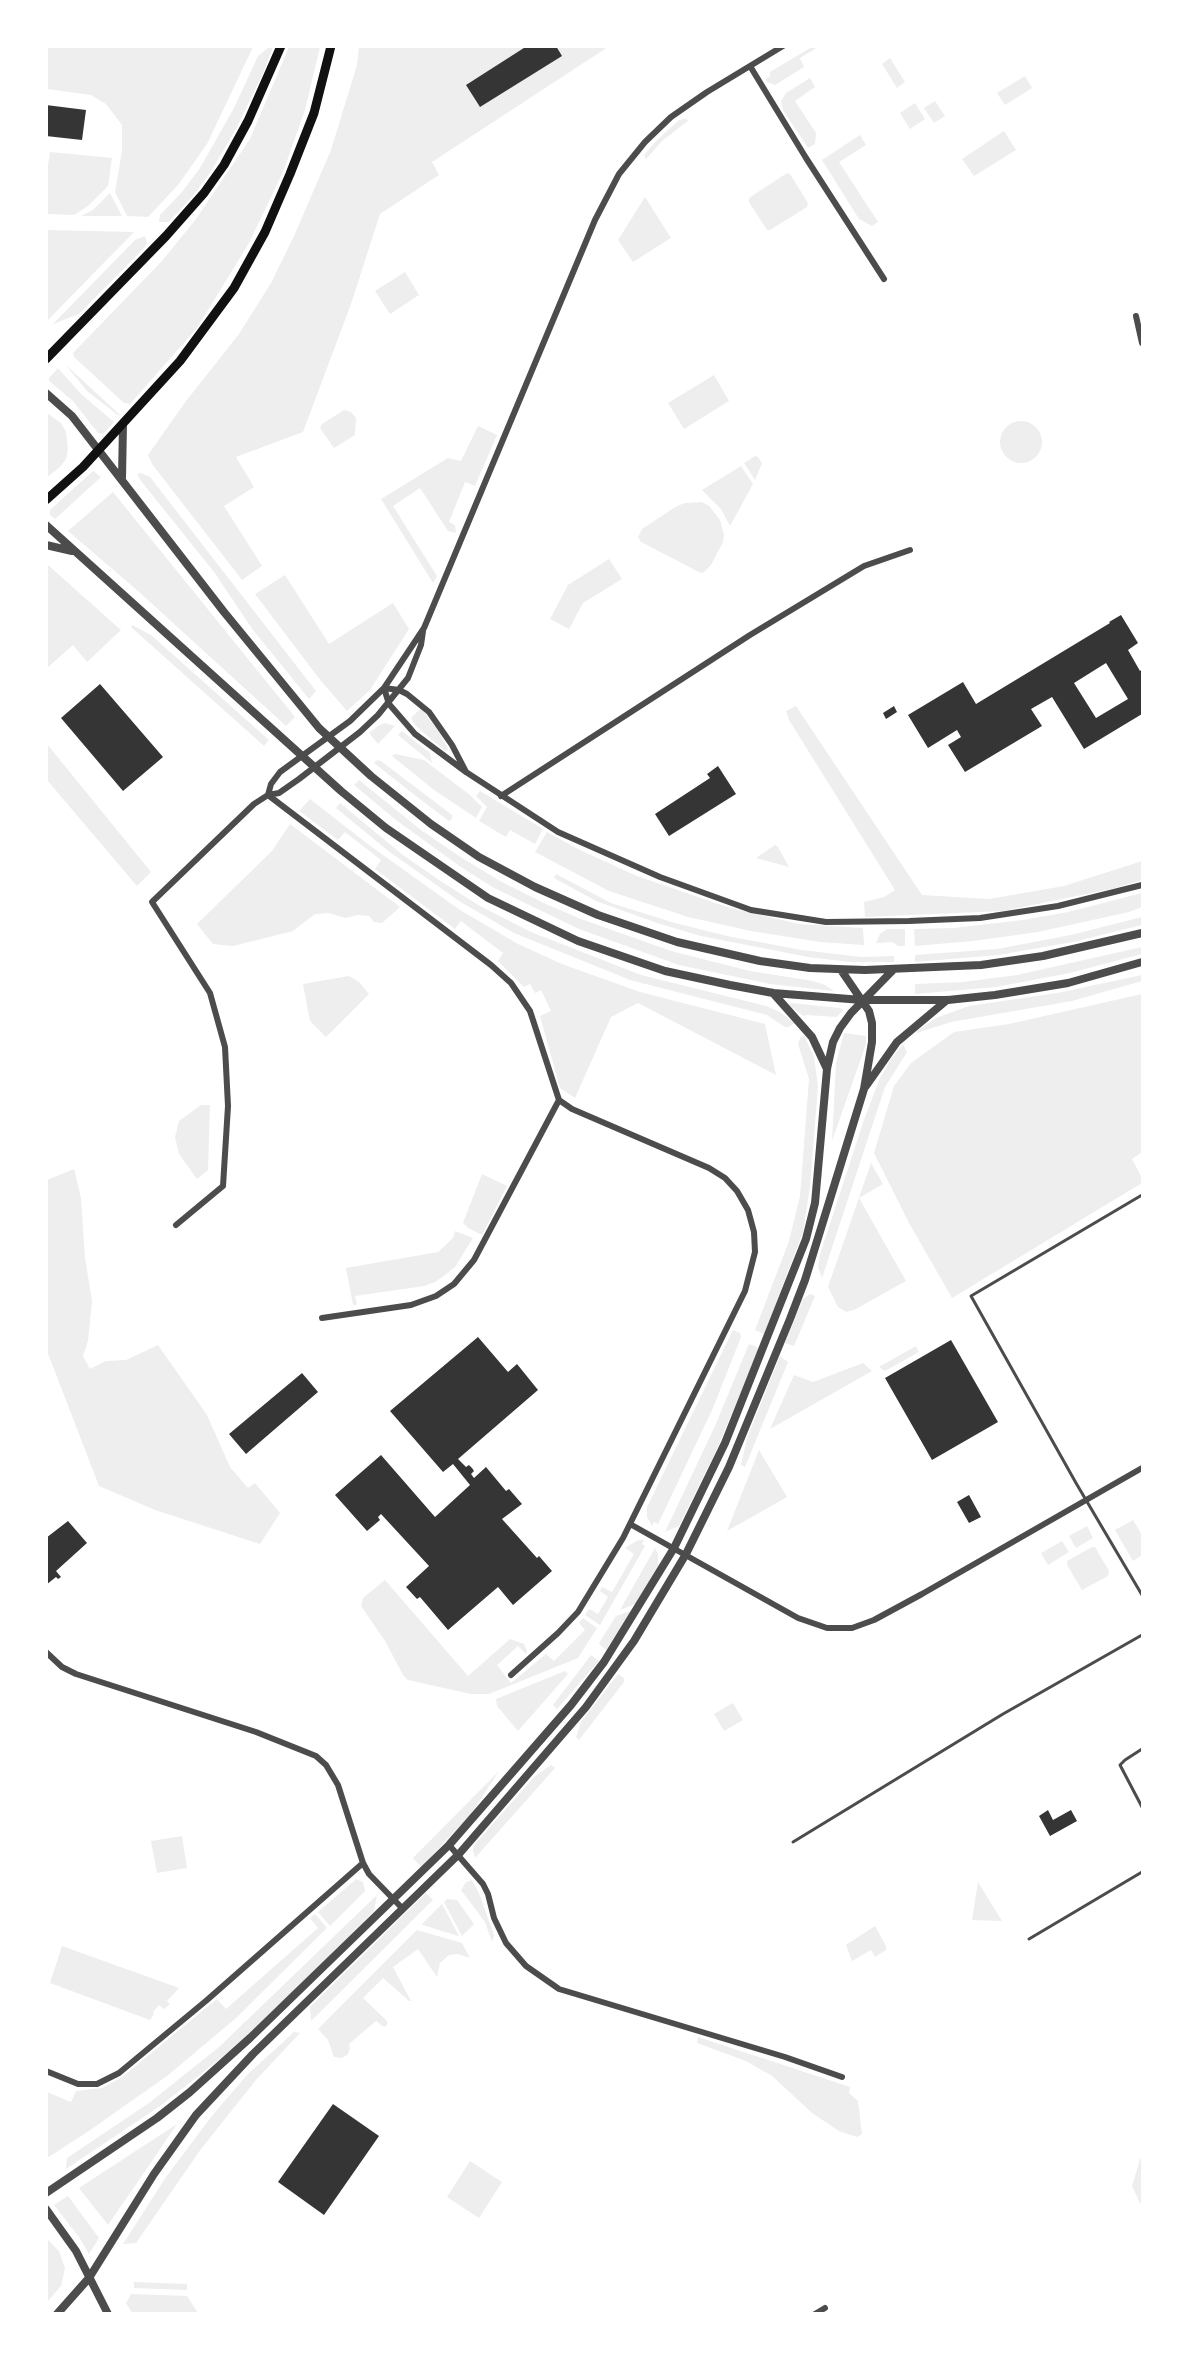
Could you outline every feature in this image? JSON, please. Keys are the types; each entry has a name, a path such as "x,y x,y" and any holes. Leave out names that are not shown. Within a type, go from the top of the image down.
{"main road":[{"path":"46,359 166,236 204,193 224,165 248,121 281,46"},
{"path":"46,500 69,481 123,424 201,334 250,261 275,211 314,113 331,46"}],"street":[{"path":"268,795 271,783 280,772 350,721 384,688 424,628 595,220 619,174 645,142 671,117 688,104 783,46"},
{"path":"750,66 884,279"},
{"path":"1136,316 1143,343"},
{"path":"46,353 58,347"},
{"path":"46,393 72,416 252,647 328,737 406,805 454,840 505,872 598,915 677,942 781,965 841,970 948,968 1015,960 1143,933"},
{"path":"122,478 123,424"},
{"path":"46,525 365,811 461,881 517,914 578,941 638,963 685,976 773,993 862,1000 948,1000 995,995 1068,983 1143,962"},
{"path":"46,545 75,552"},
{"path":"501,796 750,635 854,571 870,562 910,550"},
{"path":"176,1225 223,1186 228,1106 225,1047 210,993 152,902 234,823 268,795 279,793 315,767 360,732 389,704 413,667 424,628"},
{"path":"384,688 399,690 421,703 452,745 466,772"},
{"path":"384,688 389,704 415,734 501,796 558,832 660,877 751,910 800,919 850,922 980,918 1058,906 1143,885"},
{"path":"268,795 482,958 511,983 530,1011 559,1100 572,1109 661,1146 719,1174 742,1200 752,1220 756,1242 745,1291 630,1524 578,1611 563,1629 511,1675"},
{"path":"57,2313 89,2278 154,2174 196,2115 253,2054 459,1854 586,1707 634,1641 686,1554 729,1467 805,1280 864,1089 873,1030 868,1011 841,970"},
{"path":"46,2193 125,2141 189,2092 250,2038 394,1900 449,1845 572,1706 616,1644 674,1548 725,1443 806,1239 815,1203 827,1069 833,1042 840,1028 862,1000 892,970"},
{"path":"773,993 812,1037 827,1069"},
{"path":"864,1089 897,1042 948,1000"},
{"path":"322,1318 411,1305 436,1296 454,1284 474,1260 559,1100"},
{"path":"630,1524 798,1618 827,1628 852,1628 874,1620 922,1594 1143,1468"},
{"path":"46,1653 62,1667 76,1674 256,1732 316,1756 326,1765 338,1785 363,1863 369,1874 403,1909"},
{"path":"449,1845 483,1884 494,1918 506,1943 525,1966 559,1989 785,2057 842,2077"},
{"path":"46,2071 78,2084 97,2084 118,2073 207,2000 363,1863"},
{"path":"46,2209 72,2244 108,2313"},
{"path":"815,2313 825,2308"}],"lane":[{"path":"1143,1195 970,1296 1086,1500 1143,1594"},
{"path":"793,1842 1003,1714 1143,1635"},
{"path":"1143,1749 1120,1765 1143,1807"},
{"path":"1029,1939 1143,1872"}],"shaded area":[{"path":"46,47 253,47 207,144 178,185 148,217 127,216 115,192 122,151 122,125 106,104 91,95 47,89"},
{"path":"269,47 273,47 264,71 236,129 210,173 169,222 159,222 160,215 182,192 200,168 234,108 258,56"},
{"path":"289,47 320,47 305,110 283,172 249,243 197,328 130,404 124,403 74,357 73,353 162,261 196,219 250,139"},
{"path":"359,47 608,47 432,162 439,175 380,214 351,304 303,432 236,457 254,487 224,506 262,566 242,580 152,464 148,455 186,401 239,334 271,283 331,150 357,65"},
{"path":"812,47 818,47 800,58 804,67 775,85 767,82 766,79 770,76 770,72"},
{"path":"890,58 905,82 897,88 882,64"},
{"path":"1025,76 1032,88 1005,105 997,93"},
{"path":"810,78 815,87 795,101 816,133 815,144 808,148 783,110 781,101 786,93"},
{"path":"935,101 945,116 934,123 924,108"},
{"path":"915,103 925,119 910,129 900,113"},
{"path":"679,120 689,120 662,141 646,159 644,155 657,140"},
{"path":"1004,131 1016,150 974,176 962,159"},
{"path":"860,135 866,145 839,162 878,222 872,226 859,219 822,160"},
{"path":"50,152 112,158 108,186 88,206 74,215 47,214 47,171"},
{"path":"787,173 790,174 808,203 807,207 767,230 749,202 749,198"},
{"path":"110,193 122,216 81,216 93,210"},
{"path":"645,197 671,238 633,262 618,240"},
{"path":"46,230 134,232 47,321"},
{"path":"145,236 147,243 145,247 79,314 53,324 135,240"},
{"path":"405,272 419,295 390,314 375,291"},
{"path":"65,364 120,415 87,391"},
{"path":"58,368 81,394 114,422 103,434 98,433 73,401 49,381"},
{"path":"714,375 729,401 684,429 668,403"},
{"path":"344,410 351,412 356,418 355,435 334,448 320,428 322,424"},
{"path":"47,413 61,423 66,432 68,449 66,459 60,467 47,477"},
{"path":"1021,421 1029,422 1036,427 1041,434 1041,450 1036,457 1029,462 1021,463 1013,462 1006,457 1001,450 1000,442 1001,434 1006,427 1013,422"},
{"path":"478,426 497,435 475,486 465,482 449,522 455,525 456,533 448,531 420,488 393,506 437,576 433,583 381,499 448,458 461,461"},
{"path":"755,456 762,463 755,480 744,463"},
{"path":"741,466 753,484 730,526 721,509 702,490"},
{"path":"93,471 101,477 55,519 50,515 50,510"},
{"path":"141,473 150,477 316,691 309,699 253,630 214,572 141,481 137,474"},
{"path":"113,492 295,717 286,726 138,591 68,531"},
{"path":"702,502 709,506 720,520 724,535 723,542 711,565 704,572 701,573 641,542 638,537 642,529 677,506"},
{"path":"609,559 622,579 583,603 569,629 550,619 568,585"},
{"path":"48,565 121,630 87,662 73,645 47,668 46,566"},
{"path":"285,575 329,644 393,603 409,629 370,690 347,711 321,681 255,594"},
{"path":"132,625 151,635 269,740 264,746 131,627"},
{"path":"796,706 922,895 989,899 1064,886 1142,861 1142,880 1111,889 1003,911 865,917 864,902 884,897 895,890 789,720 786,711"},
{"path":"421,708 441,735 448,749 446,751 415,725 411,718"},
{"path":"385,723 395,726 378,744 369,733"},
{"path":"402,731 430,753 432,763 398,735"},
{"path":"47,744 151,872 137,886 47,780"},
{"path":"395,754 424,760 470,795 482,807 476,818 434,790 392,756"},
{"path":"377,760 452,815 452,819 449,821 412,793 374,763"},
{"path":"359,780 421,830 462,858 500,881 548,905 671,951 750,971 813,981 834,991 770,984 679,965 579,929 494,888 458,865 396,820 354,785"},
{"path":"480,791 543,829 535,844 510,830 506,837 479,821 487,807 476,796"},
{"path":"310,799 369,845 460,910 518,944 562,964 640,992 765,1024 776,1075 638,1003 611,1017 575,1098 560,1088 540,1016 551,1011 541,990 535,993 530,984 524,987 498,961 503,953 461,921 455,929 375,869 381,860 345,832 338,840 299,811"},
{"path":"340,803 403,855 442,882 480,906 531,932 641,975 766,1006 780,1012 794,1023 785,1027 767,1015 630,980 514,933 459,901 387,850 336,808"},
{"path":"290,824 400,907 382,923 374,922 369,916 358,915 345,918 329,913 315,914 293,931 233,946 213,944 197,924 272,851"},
{"path":"547,832 637,876 727,907 799,924 863,928 864,945 820,942 751,931 688,917 609,891 535,852"},
{"path":"775,845 778,847 789,867 756,858"},
{"path":"556,874 611,903 675,923 727,936 802,950 861,957 894,956 894,962 849,962 808,957 701,936 596,901 554,878"},
{"path":"1142,893 1142,907 1129,912 1038,932 915,946 914,929 954,928 1023,920 1068,912"},
{"path":"1142,917 1142,925 1073,942 998,955 915,962 915,955 997,949 1071,935"},
{"path":"887,929 905,929 905,946 898,946 893,942 876,943 880,934"},
{"path":"1142,947 1142,954 1070,973 996,987 915,994 915,984 963,982 1017,975"},
{"path":"1142,975 1142,981 1072,1001 951,1022 917,1033 936,1018 969,1006 1057,993"},
{"path":"349,976 359,982 369,994 326,1037 310,1021 303,984"},
{"path":"1142,994 1142,1152 1132,1159 1142,1178 1142,1183 952,1298 909,1223 874,1153 894,1086 911,1063 954,1032 1009,1024"},
{"path":"791,1003 843,1010 837,1017 803,1016 789,1005"},
{"path":"844,1033 866,1036 866,1044 832,1141 836,1063"},
{"path":"804,1035 814,1057 818,1086 810,1187 803,1232 764,1334 755,1330 789,1241 800,1196 809,1079 798,1044"},
{"path":"903,1044 907,1052 885,1087 822,1278 818,1267 820,1254 864,1120 879,1080"},
{"path":"201,1105 210,1105 208,1170 197,1179 179,1154 175,1137 179,1121"},
{"path":"871,1163 883,1184 859,1198 906,1281 854,1310 846,1312 838,1307 828,1287"},
{"path":"74,1169 81,1198 85,1258 92,1301 88,1341 83,1356 90,1369 106,1361 126,1360 158,1345 207,1415 230,1467 248,1488 255,1483 280,1513 260,1544 155,1510 99,1486 47,1351 47,1180"},
{"path":"482,1174 507,1186 482,1235 463,1223"},
{"path":"455,1231 473,1238 455,1267 445,1275 424,1286 355,1296 357,1305 353,1305 346,1268 438,1252 453,1238"},
{"path":"810,1294 815,1296 794,1346 785,1343 803,1299"},
{"path":"733,1330 740,1333 741,1337 713,1408 658,1524 654,1522 652,1526 647,1517 647,1507"},
{"path":"749,1344 757,1347 758,1350 716,1451 679,1526 665,1532 715,1426"},
{"path":"916,1346 919,1352 885,1371 879,1367"},
{"path":"780,1356 788,1362 745,1467 741,1465 747,1438"},
{"path":"863,1363 872,1371 770,1429 794,1375 813,1382"},
{"path":"759,1450 787,1497 727,1531"},
{"path":"1133,1520 1142,1535 1142,1555 1133,1561 1115,1530"},
{"path":"1087,1526 1093,1538 1076,1548 1069,1536"},
{"path":"638,1540 644,1540 642,1544 645,1546 600,1625 585,1615 589,1609 598,1614 608,1597 600,1591 602,1587 612,1592 634,1554 625,1548"},
{"path":"1062,1541 1069,1552 1048,1565 1041,1553"},
{"path":"1095,1547 1109,1571 1108,1576 1082,1590 1067,1565 1067,1561"},
{"path":"655,1548 658,1554 658,1566 635,1604 620,1610"},
{"path":"385,1580 468,1676 510,1639 524,1644 527,1651 526,1654 518,1646 497,1665 511,1683 546,1654 554,1661 585,1630 579,1623 583,1618 597,1628 578,1658 489,1694 471,1694 408,1680 361,1606 363,1598"},
{"path":"631,1611 606,1650 599,1643 616,1616"},
{"path":"591,1655 599,1661 557,1709 553,1705"},
{"path":"565,1671 568,1674 518,1731 497,1706 496,1699"},
{"path":"618,1674 624,1678 624,1682 579,1740 576,1737 581,1722"},
{"path":"733,1703 743,1720 724,1731 714,1714"},
{"path":"551,1765 555,1768 475,1858 473,1850 475,1844 534,1777"},
{"path":"499,1771 471,1814 421,1867 413,1858"},
{"path":"182,1836 187,1868 157,1873 151,1841"},
{"path":"356,1879 363,1882 365,1891 330,1926 318,1912"},
{"path":"472,1880 494,1935 492,1942 485,1922 461,1890 466,1882"},
{"path":"978,1882 1002,1921 972,1920"},
{"path":"426,1893 433,1900 311,2021 310,2007"},
{"path":"377,1895 374,1911 276,2009 232,2049 163,2104 66,2169 67,2158 149,2103 219,2047"},
{"path":"447,1899 457,1900 474,1924 462,1936 444,1902"},
{"path":"442,1904 459,1936 422,1924"},
{"path":"315,1914 327,1928 236,2018 167,2076 47,2158 47,2092 71,2102 76,2091 102,2088 122,2077 217,1999 226,2009 318,1928 310,1918"},
{"path":"875,1926 886,1950 875,1957 871,1950 852,1961 846,1945"},
{"path":"417,1930 462,1943 470,1958 458,1954 449,1955 440,1963 437,1977 418,1949 393,1967 411,2001 383,1978 363,1998 387,2021 387,2025 384,2027 376,2021 349,2044 350,2049 347,2055 341,2058 334,2057 328,2040 318,2029"},
{"path":"62,1946 179,1988 167,2001 170,2004 164,2009 159,2005 150,2020 50,1983"},
{"path":"294,2032 300,2033 256,2080 201,2149 136,2243 123,2244 166,2177 211,2117 247,2075"},
{"path":"698,2037 850,2087 849,2093 858,2101 862,2134 857,2137 839,2131 812,2113 772,2076 746,2061 697,2043"},
{"path":"177,2124 148,2167 108,2225 79,2188"},
{"path":"1142,2153 1142,2207 1132,2186"},
{"path":"470,2161 502,2182 479,2218 447,2197"},
{"path":"68,2196 99,2238 89,2254 54,2205"},
{"path":"47,2239 59,2251 65,2268 61,2286 47,2302"},
{"path":"134,2282 187,2284 187,2290 134,2288"},
{"path":"131,2294 187,2296 198,2313 132,2313 126,2303"}],"building":[{"path":"527,46 556,46 562,56 480,107 466,85"},
{"path":"46,105 86,110 82,140 46,136"},
{"path":"1121,615 1138,643 1128,650 1140,671 1142,669 1142,714 1084,749 1052,697 1031,709 1042,726 965,772 948,745 961,737 957,730 928,748 908,715 963,682 976,704","holes":["1106,663 1128,699 1096,718 1074,683"]},
{"path":"100,684 163,757 123,791 61,718"},
{"path":"894,706 897,712 886,719 883,713"},
{"path":"718,766 736,794 669,836 655,814 710,778 707,774"},
{"path":"478,1337 508,1372 517,1364 538,1390 458,1459 466,1467 469,1465 472,1468 474,1471 471,1474 474,1478 486,1467 506,1491 509,1489 522,1504 502,1519 537,1558 539,1556 552,1571 513,1605 498,1587 448,1630 420,1597 417,1599 406,1587 429,1566 381,1514 378,1517 380,1520 367,1531 335,1495 381,1455 435,1517 470,1485 453,1464 443,1472 390,1411"},
{"path":"951,1340 998,1422 932,1460 885,1378"},
{"path":"302,1373 318,1392 246,1454 229,1434"},
{"path":"969,1495 981,1517 969,1523 957,1502"},
{"path":"68,1521 87,1543 56,1571 61,1577 58,1579 56,1577 46,1585 46,1538"},
{"path":"1048,1810 1053,1820 1071,1810 1077,1821 1050,1836 1039,1816"},
{"path":"333,2104 379,2136 324,2215 278,2182"}]}
